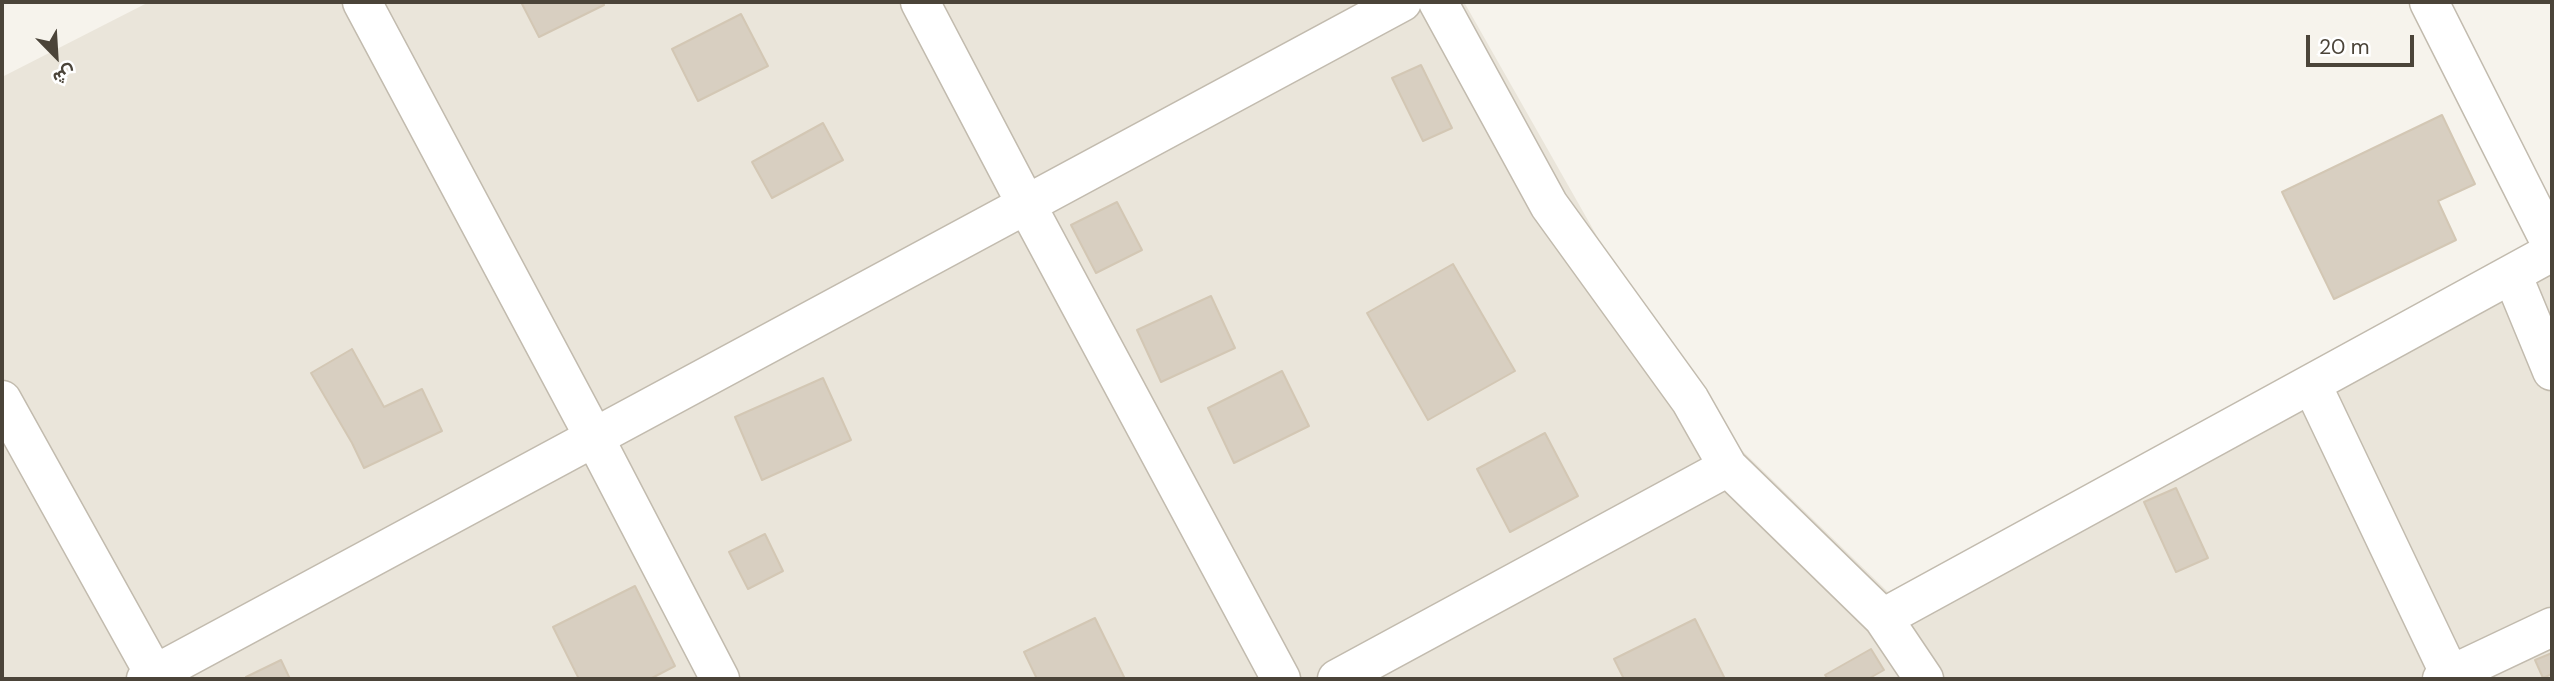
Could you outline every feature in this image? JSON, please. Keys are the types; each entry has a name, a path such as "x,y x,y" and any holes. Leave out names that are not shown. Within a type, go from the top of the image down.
{"street":[{"path":"362,2 720,679"},
{"path":"920,2 1280,679"},
{"path":"2,400 152,678 1402,2"},
{"path":"1438,2 1549,205 1690,400 1728,467 1883,618 1924,679"},
{"path":"2430,2 2552,246"},
{"path":"1883,618 2552,252"},
{"path":"2512,274 2552,371"},
{"path":"2312,385 2448,678 2552,627"},
{"path":"1337,679 1728,467"}],"shaded area":[{"path":"149,2 1464,2 1690,400 1888,592 2552,249 2552,679 2,679 2,77"}],"building":[{"path":"521,2 603,2 604,5 539,37"},
{"path":"741,14 768,66 698,101 672,49"},
{"path":"1421,65 1452,128 1423,141 1392,78"},
{"path":"2442,115 2475,184 2438,201 2456,240 2334,299 2282,192"},
{"path":"823,123 843,160 772,198 752,162"},
{"path":"1117,202 1142,250 1096,273 1071,225"},
{"path":"1453,264 1515,371 1428,420 1367,313"},
{"path":"1211,296 1235,348 1161,382 1137,330"},
{"path":"352,349 384,407 422,389 442,431 364,468 311,373"},
{"path":"1282,371 1309,426 1234,463 1208,408"},
{"path":"823,378 851,440 762,480 735,417"},
{"path":"1545,433 1578,496 1510,532 1477,469"},
{"path":"2176,488 2208,558 2176,572 2144,502"},
{"path":"765,534 783,571 748,589 729,552"},
{"path":"635,586 675,666 650,679 579,679 553,627"},
{"path":"1095,618 1125,679 1037,679 1024,652"},
{"path":"1695,619 1725,679 1624,679 1614,659"},
{"path":"1871,649 1884,670 1868,679 1828,679 1825,675"},
{"path":"2552,653 2552,674 2543,678 2535,660"},
{"path":"281,660 290,679 247,679 246,677"}]}
